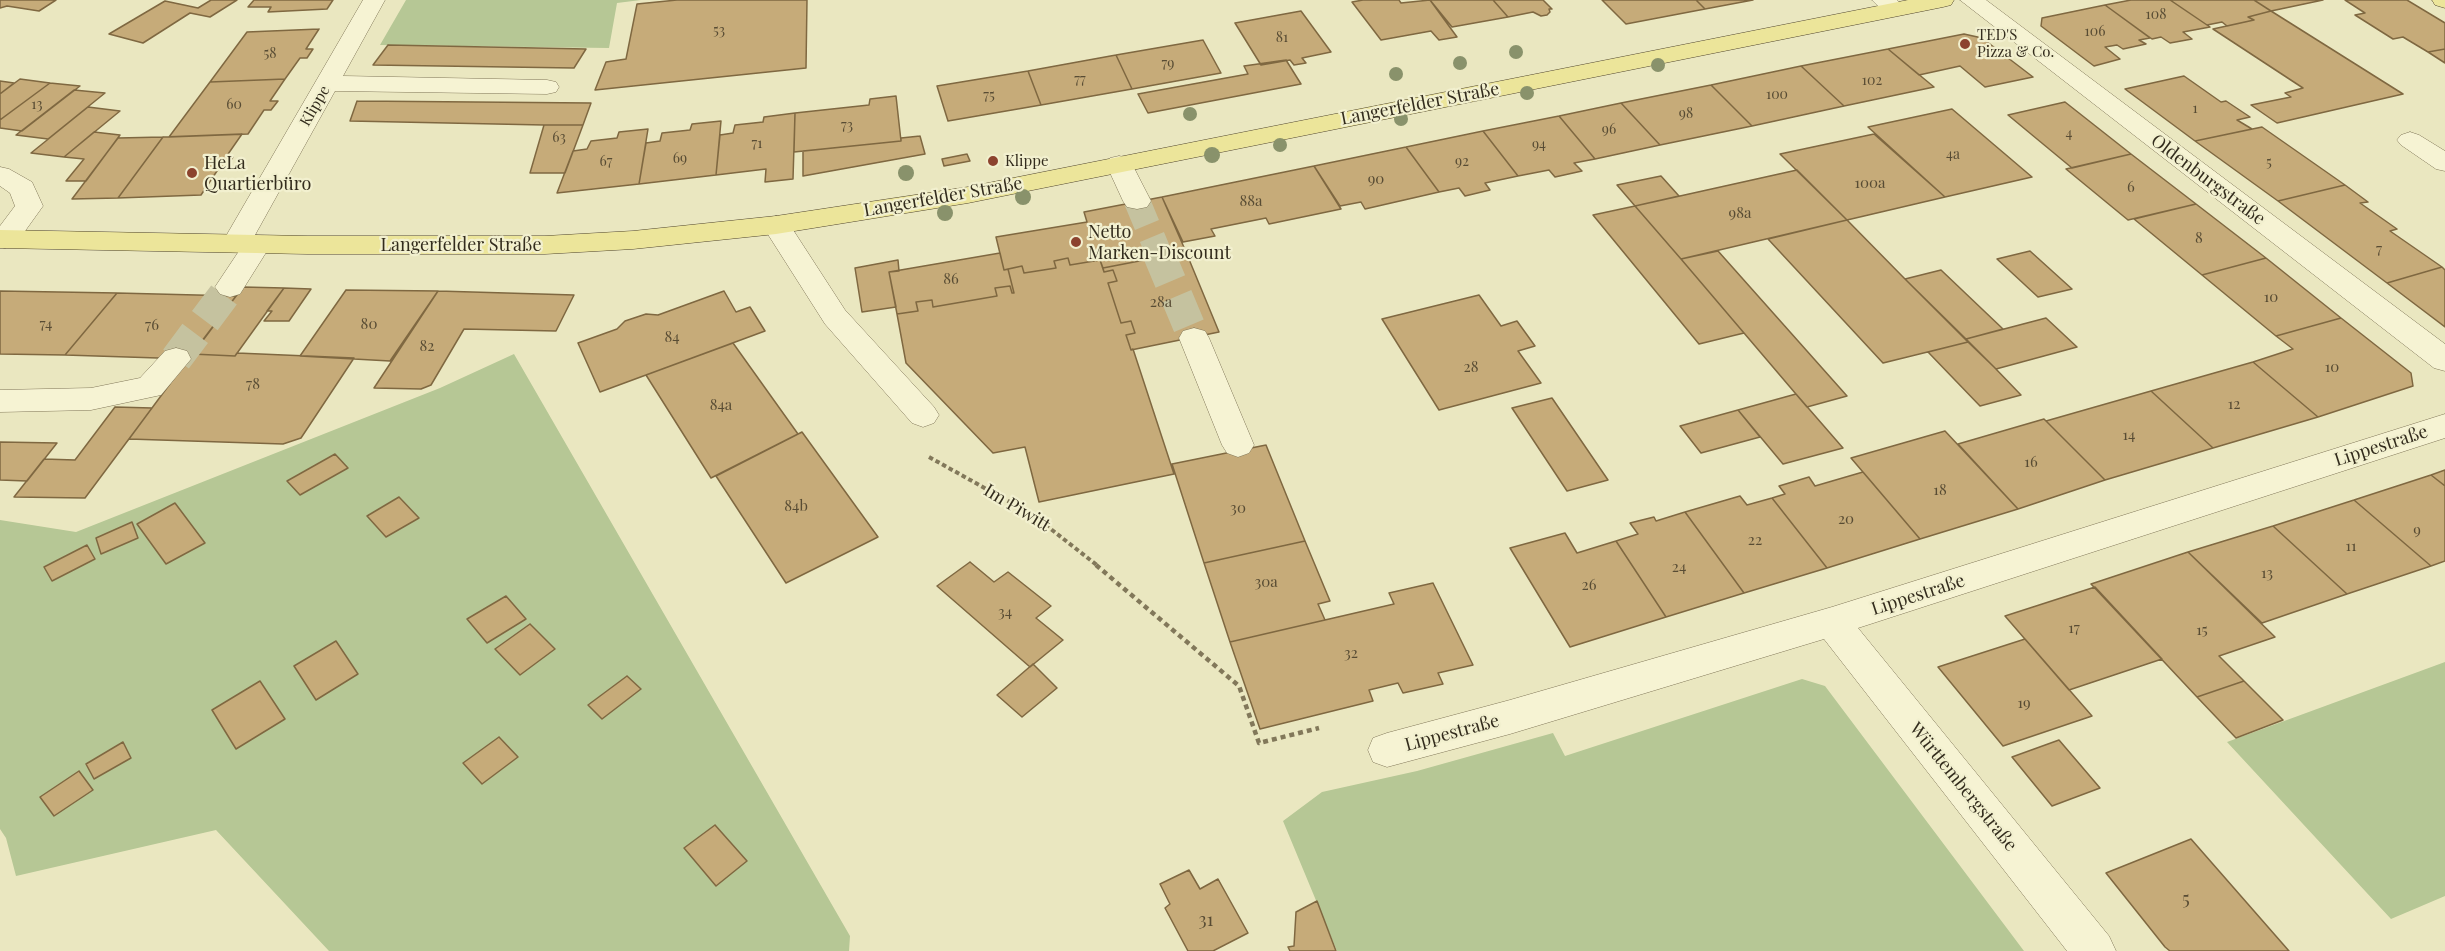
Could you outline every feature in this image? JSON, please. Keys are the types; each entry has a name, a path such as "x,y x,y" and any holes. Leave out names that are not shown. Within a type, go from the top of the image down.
{"main road":[{"name":"Langerfelder Straße","path":"3,239 544,245 633,240 776,225 968,195 1888,5 1943,0"}],"street":[{"name":"Klippe","path":"230,287 247,243 328,83 374,0"},
{"name":"Oldenburgstraße","path":"1971,0 2445,360"},
{"path":"328,83 547,87"},
{"path":"2410,140 2445,163"},
{"path":"1119,164 1137,201"},
{"path":"0,175 22,188 29,206 3,239"},
{"path":"776,225 835,317 922,414"},
{"path":"1194,338 1238,445"},
{"path":"0,401 91,399 150,387 176,359"},
{"name":"Lippestraße","path":"1387,750 1522,714 1832,622 2445,426"},
{"name":"Württembergstraße","path":"1832,622 2094,951"}],"path":[{"name":"Im Piwitt","path":"922,414 899,425 923,453 1034,515 1068,541 1239,686 1258,743 1319,728"}],"green space":[{"path":"406,0 641,0 617,3 609,48 380,45"},
{"path":"514,354 850,936 849,951 329,951 216,830 16,876 6,838 0,829 0,520 76,532 440,388"},
{"path":"2445,662 2445,896 2391,919 2227,742"},
{"path":"1802,679 1825,686 2024,951 1337,951 1283,821 1322,792 1417,771 1553,733 1565,756"}],"building":[{"path":"0,0 56,0 39,11 7,6 0,8"},
{"path":"211,0 237,0 210,17 190,13 143,43 109,34 165,1 198,8"},
{"path":"254,0 333,0 327,9 268,12 271,7 248,7"},
{"path":"677,0 807,0 806,68 595,90 606,62 626,59 637,4"},
{"path":"1399,0 1401,3 1430,0 1457,37 1439,40 1431,31 1381,40 1352,2"},
{"path":"1430,0 1493,0 1508,17 1452,27"},
{"path":"1493,0 1543,0 1552,9 1549,9 1550,12 1547,15 1541,16 1533,12 1508,17"},
{"path":"1602,0 1696,0 1705,9 1626,24"},
{"path":"1696,0 1753,0 1705,9"},
{"path":"2131,0 2170,0 2210,27 2183,32 2192,39 2170,43 2161,37 2152,39 2105,5"},
{"path":"2170,0 2254,0 2271,11 2248,17 2254,20 2227,26 2222,22 2207,25"},
{"path":"2254,0 2323,0 2271,11"},
{"path":"2345,0 2407,0 2445,23 2445,49 2428,52 2403,37 2393,39 2355,15 2365,13"},
{"path":"2105,5 2150,38 2139,40 2146,44 2123,49 2117,45 2105,47 2120,59 2094,66 2041,26 2042,18"},
{"path":"1301,11 1331,52 1302,58 1306,63 1294,65 1290,60 1261,65 1235,23"},
{"path":"2271,11 2403,94 2277,123 2251,105 2291,97 2285,93 2303,88 2213,29 2254,20 2248,17"},
{"path":"319,29 306,49 313,49 307,58 300,58 285,79 210,82 247,32"},
{"path":"1964,34 1982,38 2033,77 1985,87 1960,66 1919,75 1888,49"},
{"path":"1203,40 1221,73 1132,89 1116,55"},
{"path":"388,45 586,49 574,68 373,65"},
{"path":"1888,49 1934,87 1844,106 1801,66"},
{"path":"2445,49 2445,63 2428,52"},
{"path":"1116,55 1132,89 1041,105 1028,71"},
{"path":"1286,60 1301,84 1148,113 1138,94 1248,74 1244,66"},
{"path":"1801,66 1844,106 1752,126 1711,85"},
{"path":"1028,71 1041,105 948,121 937,86"},
{"path":"2184,76 2221,102 2226,101 2250,117 2237,120 2252,129 2195,141 2125,89"},
{"path":"20,79 50,83 0,120 0,94"},
{"path":"285,79 270,101 278,101 271,110 264,110 248,134 169,137 210,82"},
{"path":"0,81 14,83 0,94"},
{"path":"50,83 80,86 22,131 0,128 0,120"},
{"path":"1711,85 1752,126 1660,145 1621,103"},
{"path":"74,90 105,93 48,139 16,135"},
{"path":"896,96 901,141 794,152 795,113 869,105 870,99"},
{"path":"357,101 591,103 583,125 544,125 350,121"},
{"path":"2065,102 2131,154 2072,168 2008,115"},
{"path":"1621,103 1660,145 1595,159 1559,116"},
{"path":"88,107 120,111 64,157 31,153"},
{"path":"1952,109 2032,177 1945,197 1868,127"},
{"path":"795,113 793,179 765,182 766,169 716,175 720,135 733,133 735,125 763,122 764,117"},
{"path":"1559,116 1595,159 1574,163 1582,171 1555,177 1549,170 1518,176 1483,131"},
{"path":"721,121 716,175 639,184 646,143 660,141 662,133 690,130 692,124"},
{"path":"544,125 583,125 565,173 530,173"},
{"path":"2262,127 2345,185 2278,201 2195,141"},
{"path":"648,129 639,184 557,193 573,151 587,149 591,141 617,138 619,132"},
{"path":"1483,131 1518,176 1485,183 1490,190 1465,196 1459,188 1439,192 1406,147"},
{"path":"94,132 120,135 86,181 66,181 84,159 64,157"},
{"path":"242,134 226,157 233,157 226,168 219,168 201,195 118,198 163,137"},
{"path":"1874,134 1945,197 1847,220 1780,154"},
{"path":"920,136 925,154 803,176 803,151 901,141 901,138"},
{"path":"163,137 118,198 72,199 118,138"},
{"path":"1406,147 1439,192 1365,209 1361,202 1340,206 1314,166"},
{"path":"967,154 970,161 944,166 942,159"},
{"path":"2131,154 2196,204 2128,220 2066,169"},
{"path":"1314,166 1341,209 1269,224 1266,218 1211,229 1215,236 1183,242 1162,197"},
{"path":"1797,170 1847,220 1681,259 1635,206"},
{"path":"1661,176 1679,196 1635,206 1617,185"},
{"path":"2345,185 2368,202 2360,203 2397,229 2390,231 2442,267 2387,283 2278,201"},
{"path":"1162,197 1186,252 1103,268 1100,260 1070,265 1068,258 1054,261 1056,268 1024,273 1022,266 1004,270 996,237 1087,222 1084,212"},
{"path":"2196,204 2266,258 2202,275 2134,219"},
{"path":"1635,206 1744,333 1699,344 1593,215"},
{"path":"1847,220 1968,342 1883,363 1768,239"},
{"path":"1718,251 1847,396 1807,407 1681,259"},
{"path":"2030,251 2072,289 2038,297 1997,259"},
{"path":"1186,252 1219,332 1131,350 1126,335 1135,333 1131,321 1121,323 1108,283 1117,281 1113,270 1104,272 1103,268"},
{"path":"1000,253 1004,270 1008,269 1014,293 1010,286 995,288 997,296 933,307 932,300 916,302 918,311 897,314 889,272"},
{"path":"1068,258 1070,265 1100,260 1104,272 1113,270 1117,281 1108,283 1121,323 1131,321 1135,333 1126,335 1131,350 1133,349 1174,474 1039,502 1025,447 993,453 906,363 897,314 918,311 916,302 932,300 933,307 997,296 995,288 1010,286 1014,293 1008,269 1022,266 1024,273 1056,268 1054,261"},
{"path":"2266,258 2341,318 2276,336 2202,275"},
{"path":"898,260 899,271 889,272 896,307 862,312 855,268"},
{"path":"2442,267 2445,270 2445,327 2387,283"},
{"path":"1941,270 2003,329 1966,339 1905,279"},
{"path":"243,287 284,288 235,356 192,354"},
{"path":"284,288 311,289 289,321 264,321 272,311 267,311"},
{"path":"346,290 438,291 390,361 300,356"},
{"path":"0,291 117,293 65,355 0,354"},
{"path":"438,291 574,295 556,331 464,329 431,385 421,389 374,388"},
{"path":"724,291 736,312 750,307 765,331 600,392 578,343 617,329 625,321 646,314 658,315"},
{"path":"117,293 236,296 189,359 65,355"},
{"path":"1479,295 1501,326 1517,321 1535,346 1518,351 1541,383 1439,410 1382,319"},
{"path":"2046,318 2077,347 1996,369 1966,339"},
{"path":"2341,318 2411,373 2413,386 2318,417 2253,362 2293,349 2276,336"},
{"path":"1968,342 2021,395 1980,406 1928,352"},
{"path":"733,343 798,434 711,478 646,375"},
{"path":"237,353 354,358 301,438 283,444 129,439 192,354 235,356"},
{"path":"2253,362 2318,417 2213,448 2151,391"},
{"path":"2151,391 2213,448 2105,480 2046,421"},
{"path":"1796,394 1843,448 1783,464 1738,410"},
{"path":"1552,398 1608,480 1567,491 1512,408"},
{"path":"115,407 152,408 85,498 14,497 44,459 75,460"},
{"path":"1738,410 1760,437 1701,453 1680,426"},
{"path":"2044,419 2105,480 2018,509 1958,444"},
{"path":"1945,431 2018,509 1920,539 1851,458"},
{"path":"802,432 878,537 786,583 716,476"},
{"path":"0,442 57,443 27,481 0,480"},
{"path":"1266,445 1305,541 1204,563 1172,464"},
{"path":"335,454 348,468 300,495 287,481"},
{"path":"2445,470 2445,486 2431,475"},
{"path":"1863,472 1920,539 1827,568 1772,498 1785,494 1779,486 1809,477 1815,486"},
{"path":"2431,475 2445,486 2445,561 2431,566 2354,500"},
{"path":"1740,496 1747,505 1772,498 1827,568 1744,593 1685,512"},
{"path":"399,497 419,518 386,537 367,516"},
{"path":"2354,500 2431,566 2347,594 2273,526"},
{"path":"175,503 205,543 166,564 137,524"},
{"path":"1685,512 1744,593 1666,617 1616,541 1638,534 1630,523 1654,517 1656,521"},
{"path":"132,522 138,538 101,554 96,538"},
{"path":"2273,526 2347,594 2262,623 2188,552"},
{"path":"1565,533 1577,553 1616,541 1666,617 1570,647 1510,548"},
{"path":"1305,541 1330,601 1318,604 1325,620 1230,642 1204,563"},
{"path":"87,545 95,559 52,581 44,567"},
{"path":"2188,552 2275,637 2219,656 2244,681 2197,697 2091,584"},
{"path":"970,562 994,582 1008,572 1051,606 1036,618 1063,640 1030,667 937,586"},
{"path":"1433,583 1473,665 1438,673 1443,684 1403,693 1398,683 1369,690 1373,701 1260,729 1230,642 1394,604 1389,593"},
{"path":"2095,587 2162,659 2069,690 2005,616"},
{"path":"506,596 526,619 487,643 467,619"},
{"path":"530,624 555,649 520,675 495,649"},
{"path":"2025,639 2092,716 2003,746 1938,667"},
{"path":"336,641 358,674 316,700 294,666"},
{"path":"1033,664 1057,688 1022,717 997,695"},
{"path":"627,676 641,689 602,719 588,705"},
{"path":"260,681 285,719 236,749 212,710"},
{"path":"2244,681 2283,720 2236,738 2197,697"},
{"path":"499,737 518,757 482,784 463,763"},
{"path":"2059,740 2100,788 2052,806 2012,757"},
{"path":"123,742 131,758 94,779 86,764"},
{"path":"79,771 93,790 54,816 40,797"},
{"path":"715,825 747,861 716,886 684,848"},
{"path":"2191,839 2289,951 2170,951 2106,873"},
{"path":"1189,870 1200,889 1218,879 1248,933 1213,951 1188,951 1165,908 1170,904 1160,884"},
{"path":"1317,901 1336,951 1290,951 1288,947 1294,946 1296,912"}],"tunnel":[{"path":"1137,201 1159,254"},
{"path":"1158,252 1194,338"},
{"path":"176,359 230,287"}],"place":[{"name":"TED'S Pizza & Co.","path":"1965,44"},
{"name":"Klippe","path":"993,161"},
{"name":"HeLa Quartierbüro","path":"192,173"},
{"name":"Netto Marken-Discount","path":"1076,242"}]}
